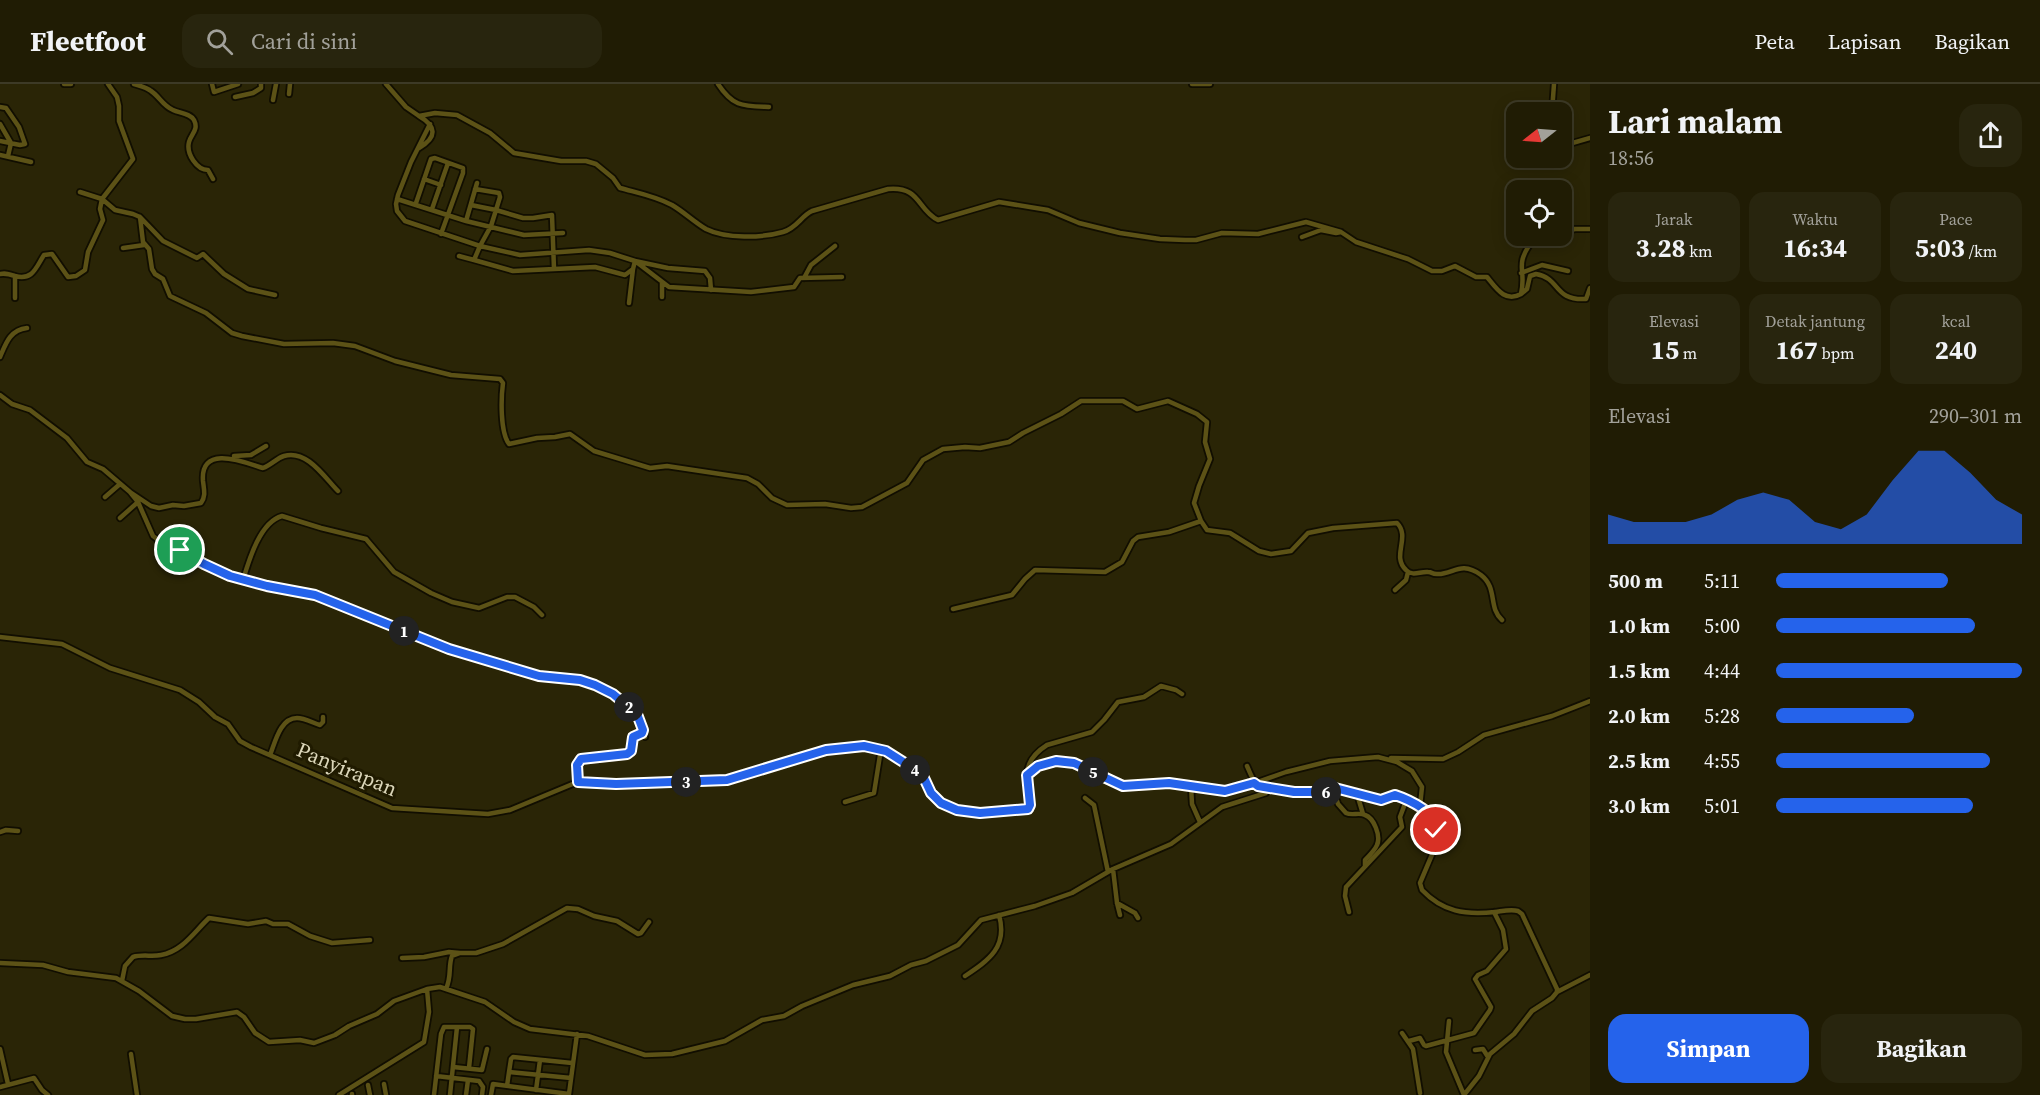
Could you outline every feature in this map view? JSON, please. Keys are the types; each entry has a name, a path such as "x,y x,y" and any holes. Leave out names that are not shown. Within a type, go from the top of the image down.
{"street":[{"path":"63,84 71,84"},
{"path":"0,274 29,276 38,268 44,255 48,253 52,254 68,277 82,273 86,267 93,242 104,220 100,208 102,199 133,159 118,119 117,97 108,84"},
{"path":"134,84 150,90 170,110 190,117 195,122 196,130 189,141 189,148 195,165 200,169 208,170 213,179"},
{"path":"212,84 214,92 238,84"},
{"path":"235,97 254,93 261,88 261,84"},
{"path":"273,100 276,84"},
{"path":"290,84 290,94"},
{"path":"386,84 406,107 430,124 402,182 397,199 397,211 405,221 480,246 520,255 599,250 668,268 705,271 710,278 711,290"},
{"path":"718,84 729,99 739,105 769,107"},
{"path":"1192,84 1210,84"},
{"path":"1553,102 1554,84"},
{"path":"0,107 6,108 19,127 25,144 22,146 0,141"},
{"path":"418,116 435,113 457,115 490,133 514,153 535,155 552,160 586,161 596,164 613,178 620,188 646,193 673,206 706,228 717,233 739,237 765,236 785,232 812,211 892,188 906,190 932,217 940,220 999,202 1048,210 1079,223 1120,233 1160,239 1196,240 1222,233 1258,234 1304,222 1328,227 1356,242 1408,259 1432,271 1442,271 1455,266 1476,277 1486,277 1497,291 1505,296 1513,297 1521,294 1527,289 1530,276 1536,273 1550,280 1565,296 1571,299 1586,299 1590,288"},
{"path":"1,126 11,143 8,156"},
{"path":"1572,143 1590,138"},
{"path":"0,155 31,162"},
{"path":"416,204 432,158 461,166 464,171 441,234"},
{"path":"432,209 448,163"},
{"path":"424,179 441,185"},
{"path":"466,220 476,186 499,193 500,197 491,226 474,260"},
{"path":"80,192 102,199 116,210 140,217 165,242 197,258 203,254 224,273 248,289 275,295"},
{"path":"397,199 524,235 563,233"},
{"path":"471,205 523,218 552,215 554,269"},
{"path":"140,217 144,245 148,249 152,270 163,279 170,296 206,313 233,333 284,344 355,346 395,361 451,375 500,379 503,383 501,402 503,431 509,444 570,434 594,451 650,468 667,466 747,478 758,484 772,498 793,507 825,504 851,508 862,507 907,483 918,465 943,449 980,448 1009,442 1061,414 1077,402 1123,401 1137,409 1161,402 1174,403 1197,414 1207,422 1204,442 1210,459 1194,503 1207,530 1221,530 1230,533 1259,551 1271,554 1291,551 1308,533 1333,528 1397,523 1403,533 1400,560 1408,572 1413,574 1426,571 1438,574 1460,567 1475,572 1491,587 1494,609 1502,620"},
{"path":"1572,230 1590,229"},
{"path":"1302,237 1320,230 1341,232"},
{"path":"123,248 144,245"},
{"path":"804,278 811,265 835,246"},
{"path":"1521,294 1521,260 1529,246"},
{"path":"459,256 513,271 595,267 625,275 633,269"},
{"path":"629,303 635,261"},
{"path":"635,261 669,287 770,291 794,287 799,279 804,278 842,277"},
{"path":"1521,273 1542,265 1568,271"},
{"path":"657,278 664,269 668,268"},
{"path":"15,276 15,298"},
{"path":"662,283 662,297"},
{"path":"0,357 12,334 16,330 27,328"},
{"path":"0,395 12,404 30,410 67,438 87,462 104,468 130,492 157,508 201,503 205,496 203,477 207,465 218,459 251,455 266,446"},
{"path":"228,457 263,468 285,456 298,457 315,466 338,491"},
{"path":"105,497 120,484"},
{"path":"130,492 138,501 151,533 161,542 184,551 204,564 243,580 315,595 426,640 526,672 539,676 580,680 595,685 613,694 637,714 645,737"},
{"path":"120,518 138,501"},
{"path":"243,580 253,551 268,523 282,516 366,539 394,572 452,602 479,608 507,597 514,597 534,607 542,615"},
{"path":"953,609 1012,594 1035,570 1098,573 1110,571 1122,562 1133,541 1138,537 1169,532 1201,521"},
{"path":"1395,590 1406,580 1408,572"},
{"name":"Panyirapan","path":"0,637 62,644 110,668 180,690 199,702 215,717 228,723 240,741 392,808 488,814 502,812 578,782 616,784 727,780 826,750 859,746 881,748"},
{"path":"845,802 874,793 881,748 919,772 931,793 941,803 968,813 1028,809 1030,805 1028,765 1040,749 1092,732 1118,702 1144,697 1161,686 1182,694"},
{"path":"1027,775 1042,764 1056,761 1080,765 1120,786 1161,782 1225,791 1338,759 1367,757 1443,759 1484,735 1543,719 1590,701"},
{"path":"270,755 281,728 289,721 298,718 320,725 323,717"},
{"path":"578,782 577,765 581,759 627,754 631,751 633,737 642,733 643,730"},
{"path":"1389,759 1408,768 1418,778 1422,787 1420,806"},
{"path":"1247,766 1254,783 1258,786 1294,792 1333,792 1335,788 1381,800 1395,795 1420,806 1436,821 1437,825 1433,852 1420,883 1422,890 1438,905 1448,910 1494,912 1514,909 1522,914 1557,992"},
{"path":"1191,786 1192,804 1200,822"},
{"path":"0,963 43,965 66,972 110,976 122,981 174,1017 196,1019 233,1011 240,1013 255,1033 274,1043 298,1040 314,1043 323,1040 377,1014 394,1000 436,987 491,1005 514,1022 530,1029 577,1034 653,1056 718,1043 762,1020 784,1016 853,985 890,976 958,945 981,920 1035,906 1072,893 1110,870 1163,849 1222,807 1266,793 1268,788"},
{"path":"1333,792 1338,804 1346,813 1363,814 1372,820 1378,841 1365,860 1365,866"},
{"path":"1357,794 1363,814"},
{"path":"1085,798 1094,805 1120,915"},
{"path":"1349,912 1345,896 1346,887 1403,826 1400,817 1406,801"},
{"path":"0,832 18,831"},
{"path":"1117,903 1136,913 1138,918"},
{"path":"402,958 452,952 471,954 504,944 567,908 578,909 594,916 617,921 638,934 650,922"},
{"path":"1409,1041 1420,1038 1425,1046 1474,1033 1491,1007 1475,979 1487,971 1506,949 1503,930 1494,912"},
{"path":"965,976 998,948 1002,936 999,915"},
{"path":"122,981 125,966 133,957 158,956 172,951 188,940 209,918 248,924 266,921 273,924 288,924 310,936 332,943 370,939"},
{"path":"446,989 451,974 451,958 460,954"},
{"path":"1449,1021 1447,1057 1464,1095 1479,1076 1488,1057 1514,1034 1532,1011 1557,992 1590,975"},
{"path":"339,1095 421,1045 425,1038 429,1017 427,989"},
{"path":"450,1095 457,1027"},
{"path":"434,1095 442,1029 457,1027 473,1029 469,1068"},
{"path":"1402,1033 1409,1041 1415,1056 1420,1093"},
{"path":"491,1095 493,1084 569,1094 577,1034"},
{"path":"0,1049 8,1084"},
{"path":"453,1067 484,1069 487,1049"},
{"path":"1475,1050 1483,1049 1488,1057"},
{"path":"131,1054 138,1095"},
{"path":"507,1086 512,1058 572,1063"},
{"path":"536,1090 540,1060"},
{"path":"509,1072 571,1078"},
{"path":"436,1076 482,1082 482,1095"},
{"path":"0,1087 34,1078 48,1095"},
{"path":"466,1095 468,1080"},
{"path":"384,1084 386,1095"},
{"path":"368,1085 370,1095"}],"route":[{"path":"180,550 230,576 326,599 449,649 482,657 539,676 583,681 613,694 637,714 642,733 633,737 631,751 627,754 581,759 576,768 578,782 616,784 727,780 826,750 864,746 881,748 919,772 931,793 941,803 968,813 1028,809 1030,805 1027,775 1042,764 1060,761 1080,765 1123,786 1169,783 1225,791 1254,783 1258,786 1306,793 1333,792 1335,788 1381,800 1395,795 1420,806 1436,821 1436,830"}]}
